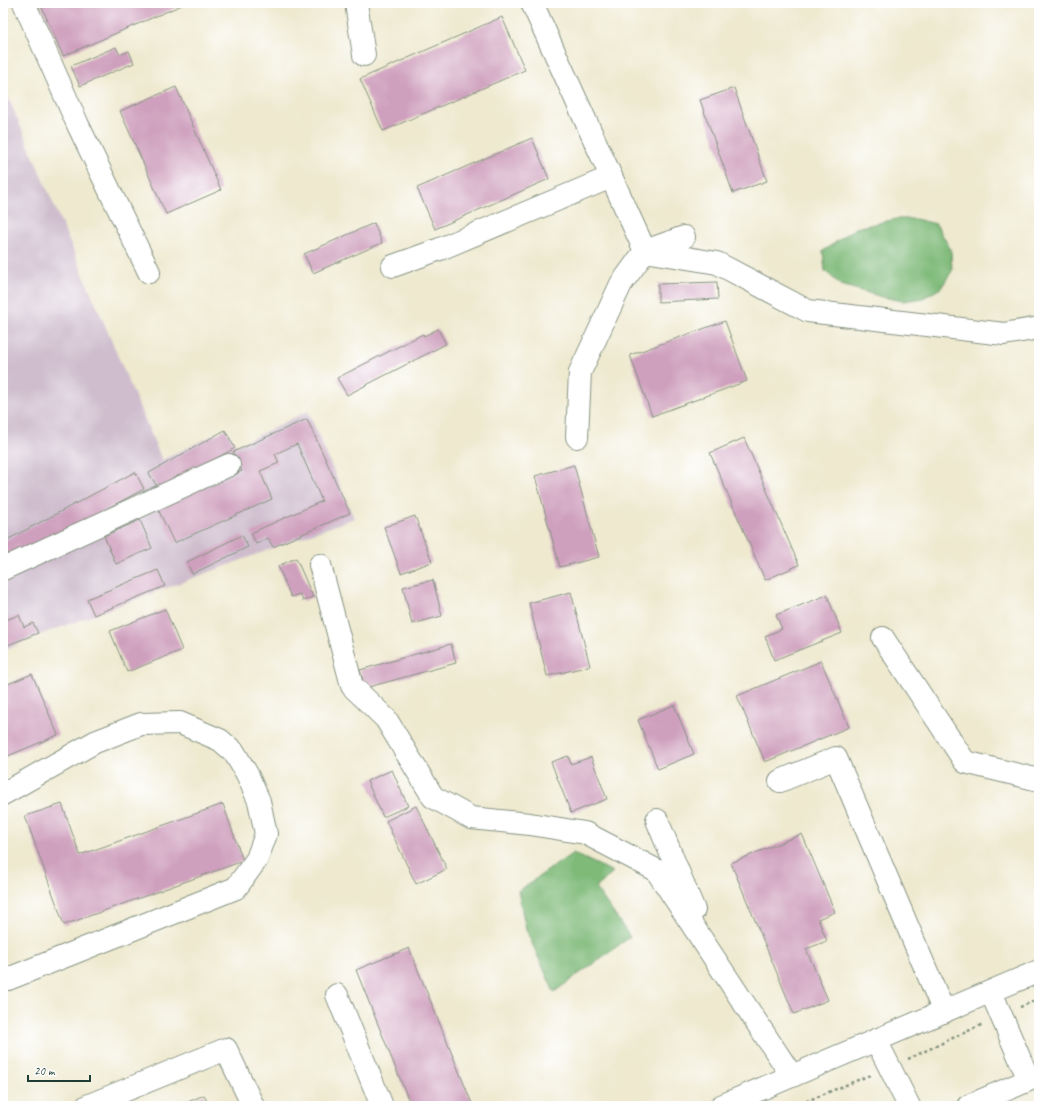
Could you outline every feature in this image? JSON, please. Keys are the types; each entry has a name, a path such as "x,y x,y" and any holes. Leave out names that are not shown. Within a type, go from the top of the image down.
{"street":[{"path":"24,3 78,125 149,272"},
{"path":"356,3 364,55"},
{"path":"532,3 645,251"},
{"path":"393,266 440,249 611,177"},
{"path":"577,437 580,372 620,284 645,251 684,237"},
{"path":"645,251 718,263 808,312 1004,334 1039,328"},
{"path":"3,569 229,465"},
{"path":"320,565 352,686 386,719 433,797 471,818 530,824 585,833 656,870 792,1076"},
{"path":"883,638 966,762 1039,780"},
{"path":"3,794 95,742 141,724 180,723 220,740 234,752 248,774 259,801 266,834 257,859 236,888 5,981"},
{"path":"780,781 836,758 944,1012"},
{"path":"657,820 714,958"},
{"path":"721,1106 1039,971"},
{"path":"968,1106 1029,1080 991,992"},
{"path":"337,994 382,1106"},
{"path":"876,1040 909,1106"},
{"path":"87,1106 226,1050 253,1106"}],"path":[{"path":"795,1106 890,1067 1039,999"}],"shaded area":[{"path":"3,85 162,460 226,429 236,446 308,411 354,518 40,635 3,651"}],"green space":[{"path":"896,219 916,219 936,224 951,250 952,271 941,288 923,298 903,301 882,297 841,285 825,271 823,251 856,228"},
{"path":"573,853 613,872 596,888 630,937 554,992 526,930 518,891"}],"building":[{"path":"40,3 181,3 182,5 63,56"},
{"path":"502,17 525,70 383,131 360,79"},
{"path":"116,47 120,55 129,51 134,63 80,86 71,66"},
{"path":"176,87 221,190 166,214 120,111"},
{"path":"734,88 767,181 733,193 700,100"},
{"path":"532,138 549,179 435,229 417,188"},
{"path":"374,223 382,243 313,273 304,254"},
{"path":"717,282 718,299 658,302 658,284"},
{"path":"725,321 747,381 652,416 630,355"},
{"path":"438,329 446,344 347,395 337,378 423,334 424,336"},
{"path":"307,419 350,513 273,547 268,538 256,544 251,533 322,501 297,444 275,454 279,463 260,471 272,499 174,543 158,509 242,471 233,452"},
{"path":"225,430 235,448 159,490 149,473"},
{"path":"744,438 799,565 765,580 710,453"},
{"path":"574,465 599,557 560,567 535,476"},
{"path":"135,472 144,489 3,564 3,542"},
{"path":"415,516 432,562 401,573 384,527"},
{"path":"140,520 152,548 116,564 104,536"},
{"path":"242,535 248,547 192,574 187,562"},
{"path":"296,558 313,597 303,601 300,594 291,597 278,566"},
{"path":"158,570 165,586 94,615 87,599"},
{"path":"433,580 442,616 412,624 403,587"},
{"path":"571,592 590,666 547,676 529,603"},
{"path":"827,595 842,633 774,660 765,636 782,629 776,615"},
{"path":"165,609 182,650 127,672 110,631"},
{"path":"19,615 24,627 33,623 38,633 3,647 3,621"},
{"path":"451,644 456,663 365,688 360,670"},
{"path":"821,661 849,727 765,762 737,696"},
{"path":"32,674 58,735 3,758 3,686"},
{"path":"674,705 694,754 658,769 638,720"},
{"path":"568,756 571,764 591,757 607,799 571,813 551,762"},
{"path":"392,770 408,806 383,817 367,781"},
{"path":"62,804 80,855 223,804 243,861 64,925 25,816"},
{"path":"416,806 447,869 416,884 386,821"},
{"path":"802,834 835,912 818,919 827,941 806,949 828,1000 794,1014 731,863"},
{"path":"409,948 473,1106 411,1106 356,970"},
{"path":"204,1095 209,1106 179,1106"}]}
